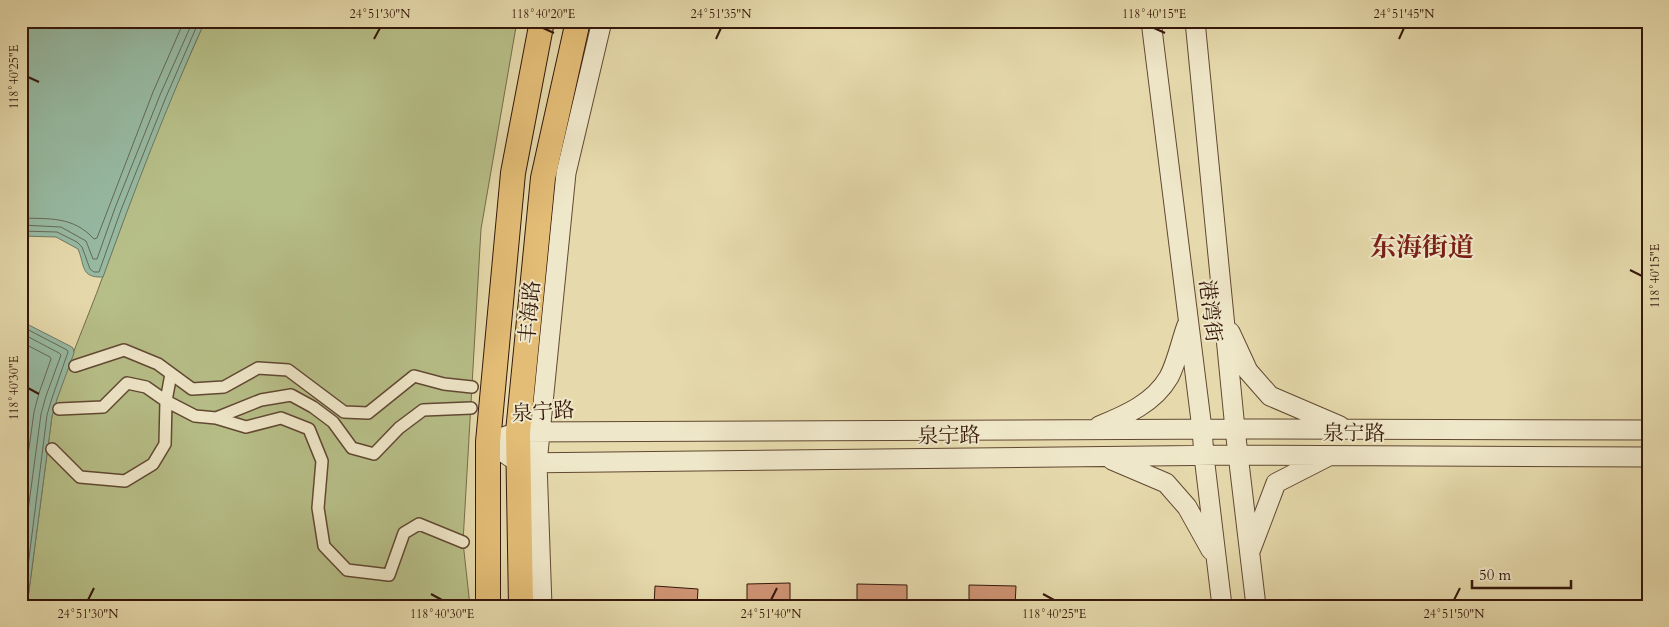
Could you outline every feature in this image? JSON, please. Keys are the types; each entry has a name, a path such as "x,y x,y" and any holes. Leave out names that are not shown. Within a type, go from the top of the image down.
{"main road":[{"name":"丰海路","path":"488,606 488,442 513,173 542,21"},
{"name":"丰海路","path":"521,606 543,178 578,21"}],"street":[{"path":"529,432 566,172 602,21"},
{"name":"港湾街","path":"1151,21 1189,321 1222,606"},
{"name":"港湾街","path":"1195,21 1237,456 1256,606"},
{"path":"1224,320 1248,372 1270,396 1348,430"},
{"path":"1089,430 1128,414 1153,396 1168,377 1189,321"},
{"path":"75,366 124,350 158,364 192,389 224,387 258,368 288,370 344,412 368,413 414,376 444,384 472,387"},
{"path":"52,449 80,477 125,481 153,464 164,444 166,401 171,374"},
{"path":"59,409 103,407 127,383 146,387 166,401 195,416 216,418 246,427 281,418 310,428 322,460 318,508 324,546 347,570 389,575 404,533 419,524 463,542"},
{"path":"216,418 261,400 291,396 313,407 333,422 352,448 374,454 399,428 423,410 471,408"},
{"name":"泉宁路","path":"488,442 529,432 1202,429 1648,430"},
{"name":"泉宁路","path":"488,442 528,463 1204,456 1648,457"},
{"path":"1250,552 1276,483 1330,456"},
{"path":"1104,457 1166,483 1187,507 1216,559"},
{"path":"528,463 542,606"}],"shaded area":[{"path":"205,21 517,21 481,229 463,542 470,606 27,606 52,416 57,398 153,142"}],"water":[{"path":"21,21 205,21 151,148 103,277 96,277 87,273 78,249 56,237 21,236"},
{"path":"21,321 70,346 73,348 74,353 52,416 27,606 21,606"}],"building":[{"path":"790,583 790,606 747,606 747,584"},
{"path":"857,584 907,585 907,606 857,606"},
{"path":"969,585 1016,586 1015,606 969,606"},
{"path":"655,586 698,589 697,606 654,606"}],"district":[{"name":"东海街道","path":"1422,247"}]}
